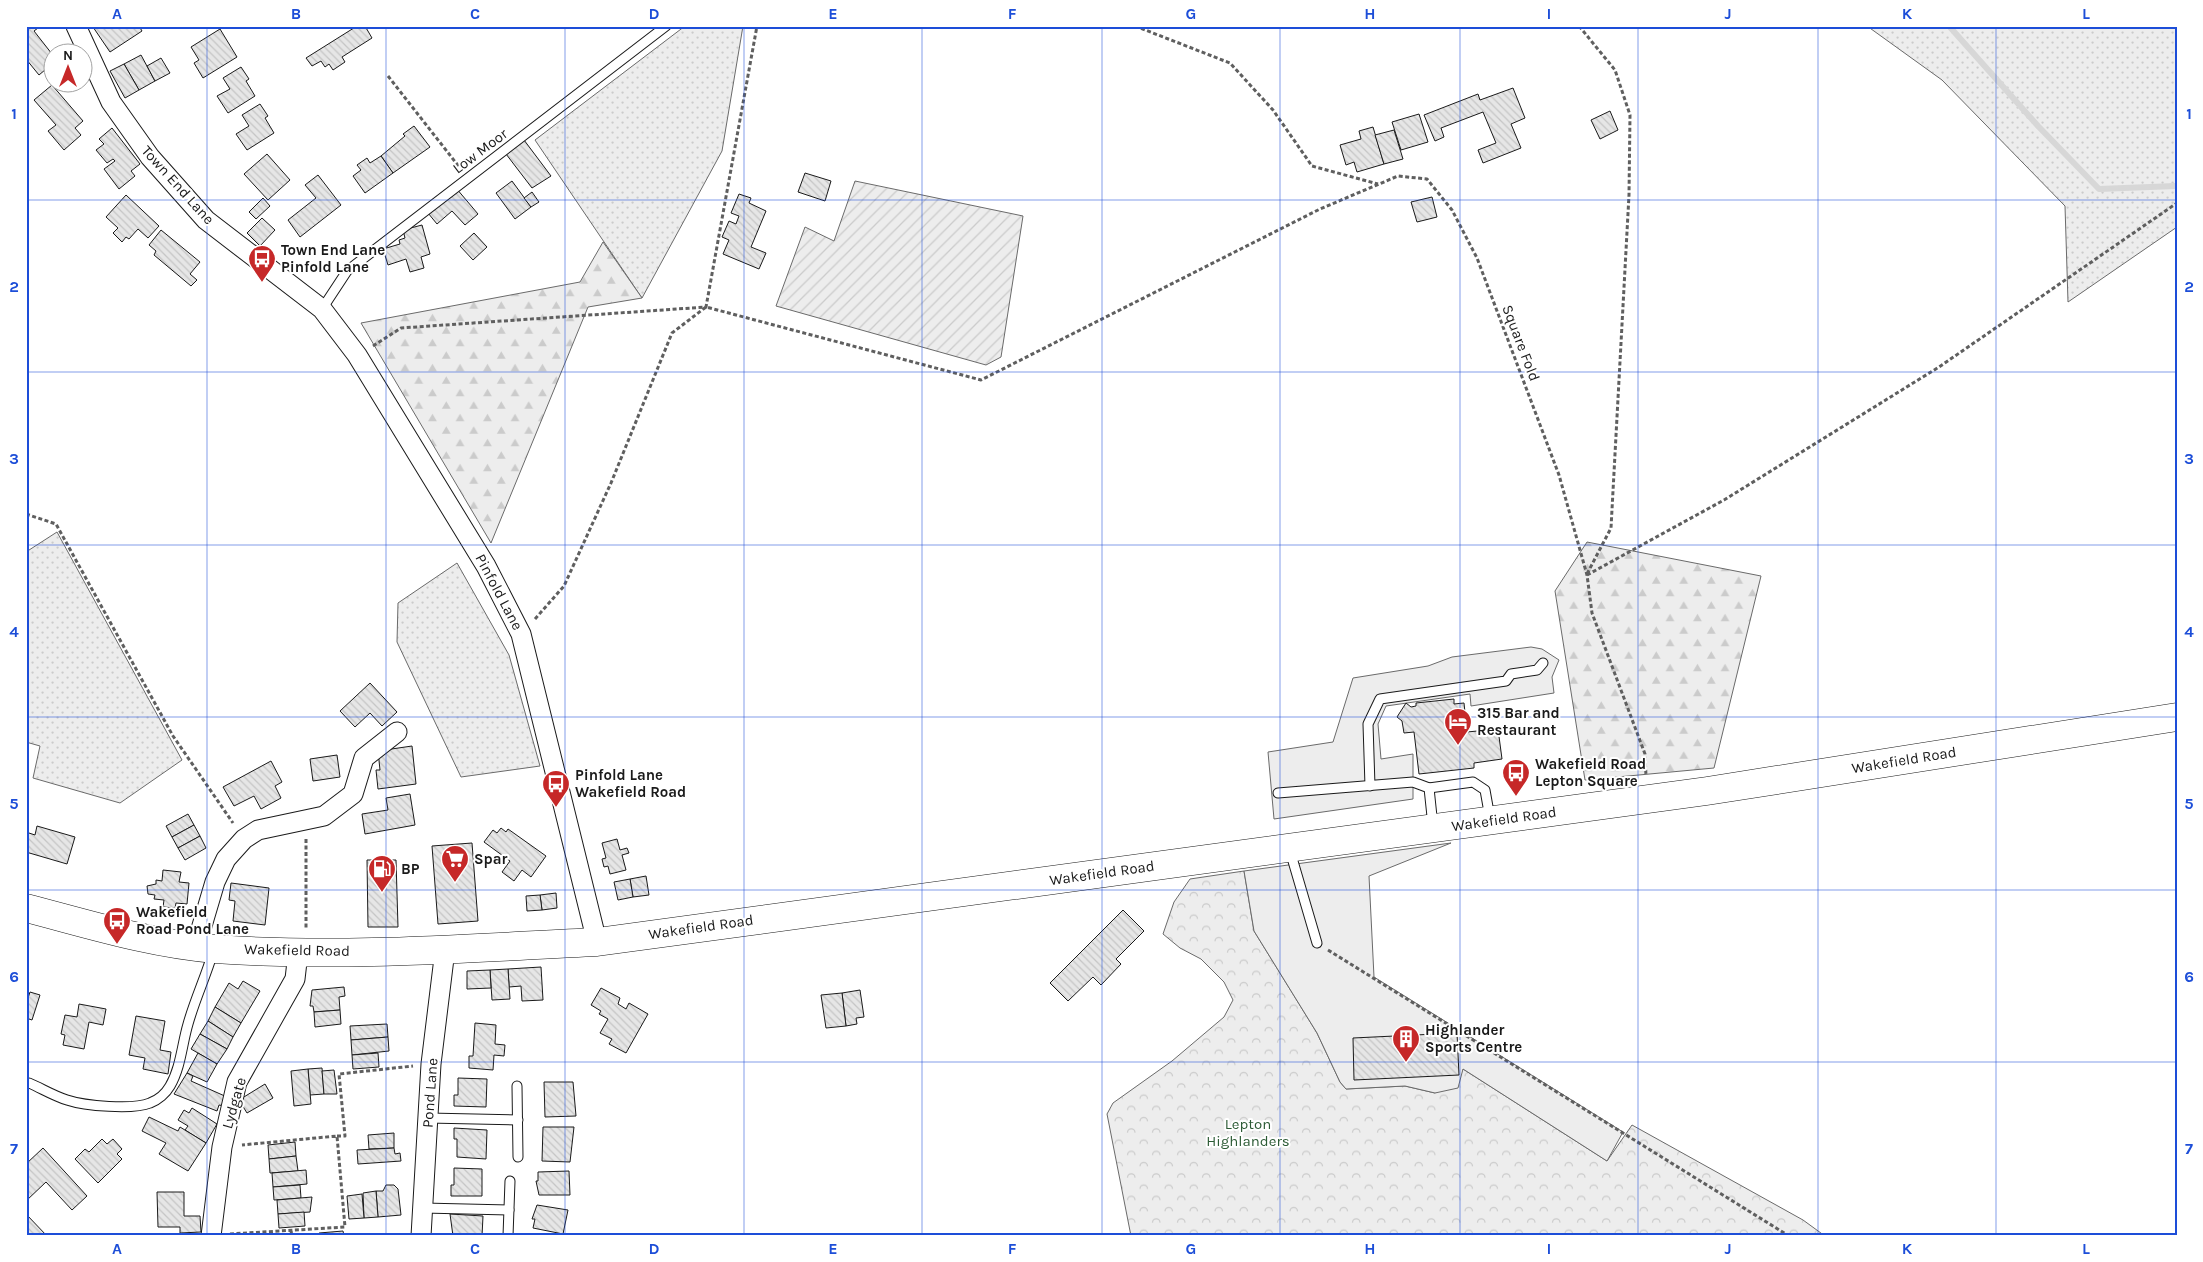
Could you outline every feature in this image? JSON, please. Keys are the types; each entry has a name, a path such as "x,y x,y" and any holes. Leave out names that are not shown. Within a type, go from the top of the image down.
{"highway":[{"name":"Wakefield Road","path":"26,908 145,939 205,947 302,953 445,950 597,942 1647,799 2177,717"}],"street":[{"name":"Town End Lane","path":"76,26 111,102 150,157 206,220 322,309"},
{"name":"Pinfold Lane","path":"322,309 357,355 486,566 521,634 597,942"},
{"path":"205,947 215,882 226,859 244,839 258,830 324,816 353,794 364,758 397,732"},
{"name":"Pond Lane","path":"421,1236 432,1064 445,950"},
{"name":"Lydgate","path":"211,1236 222,1147 237,1082 294,978 302,953"}],"lane":[{"name":"Low Moor","path":"322,309 347,271 666,26"},
{"path":"1370,786 1368,724 1380,699 1506,681 1510,674 1537,670 1543,663"},
{"path":"1278,793 1413,782 1429,788 1473,782 1485,790 1490,821"},
{"path":"1429,788 1434,828"},
{"path":"1289,848 1317,943"},
{"path":"29,1083 68,1100 93,1104 130,1106 149,1104 160,1098 173,1079 188,1022 205,981 205,947"},
{"path":"517,1086 518,1157"},
{"path":"428,1118 518,1120"},
{"path":"508,1236 510,1181"},
{"path":"423,1208 509,1210"}],"path":[{"path":"521,634 564,586 612,483 672,333 706,307 757,26"},
{"path":"1135,26 1230,63 1273,110 1312,166 1379,184"},
{"path":"1579,26 1616,70 1630,115 1629,195 1611,528 1587,575"},
{"path":"388,76 468,178"},
{"name":"Square Fold","path":"357,355 401,328 706,307 981,380 1320,208 1398,176 1428,179 1452,210 1477,258 1556,466 1587,575 1592,613 1645,754 1647,799"},
{"path":"1587,575 1724,500 1939,367 2177,204"},
{"path":"26,514 56,524 173,736 210,786 244,839"},
{"path":"297,837 306,837 302,953"},
{"path":"1317,943 1789,1236"},
{"path":"222,1147 345,1136 339,1074 432,1064"},
{"path":"211,1236 345,1227 337,1136"},
{"path":"291,1230 292,1236"}],"green space":[{"path":"685,26 743,26 722,151 642,298 535,140"},
{"path":"1867,26 2177,26 2177,227 2068,302 2065,206 1942,80"},
{"path":"855,181 1023,216 1001,357 986,365 776,306 805,227 834,241"},
{"path":"603,242 642,298 588,307 491,543 361,323 580,282"},
{"path":"57,532 182,760 120,803 33,778 40,746 26,742 26,552"},
{"path":"1587,542 1761,576 1714,768 1585,780 1555,591"},
{"path":"457,563 509,655 540,766 461,777 397,642 398,603"},
{"name":"Lepton Highlanders","path":"1244,871 1254,931 1317,1033 1340,1082 1346,1089 1405,1086 1435,1093 1463,1069 1607,1161 1632,1125 1803,1220 1825,1236 1131,1236 1107,1114 1113,1103 1172,1061 1224,1017 1233,1000 1224,982 1201,959 1180,948 1163,934 1174,902 1190,879"}],"shaded area":[{"path":"1531,647 1542,649 1559,660 1552,677 1554,693 1471,706 1470,694 1386,706 1378,724 1381,759 1413,754 1413,799 1274,819 1268,752 1333,742 1353,678 1428,666 1452,657"},
{"path":"1451,843 1369,876 1374,977 1623,1132 1607,1161 1463,1069 1458,1088 1435,1093 1405,1086 1346,1089 1340,1082 1317,1033 1254,931 1244,871"}],"building":[{"path":"26,26 37,26 38,28 34,31 43,42 42,72 39,75 26,59"},
{"path":"139,26 142,31 110,52 93,27"},
{"path":"357,26 365,26 372,38 342,57 345,62 333,70 329,64 325,67 321,61 312,66 306,58"},
{"path":"220,29 237,57 203,78 194,63 199,60 191,47"},
{"path":"141,55 155,81 139,90 124,64"},
{"path":"161,58 170,73 155,81 147,66"},
{"path":"124,64 139,90 125,98 110,71"},
{"path":"241,67 249,79 246,81 255,96 228,113 217,96 230,89 223,78"},
{"path":"1513,88 1525,118 1511,124 1521,148 1483,163 1478,150 1496,143 1483,112 1441,128 1444,137 1435,141 1424,115 1478,94 1480,100"},
{"path":"44,92 58,92 83,121 75,128 81,135 64,150 48,131 56,125 34,100"},
{"path":"260,104 268,116 265,118 274,133 247,150 236,134 249,126 242,115"},
{"path":"1610,111 1618,130 1600,139 1591,120"},
{"path":"1419,114 1428,142 1401,150 1392,122"},
{"path":"414,126 430,147 393,173 381,156"},
{"path":"1373,127 1384,164 1357,172 1354,162 1346,165 1340,145 1361,139 1359,131"},
{"path":"112,128 140,164 131,171 135,176 119,189 104,169 115,161 113,159 107,163 96,150 104,144 99,139"},
{"path":"1394,130 1403,159 1384,164 1375,135"},
{"path":"524,140 551,176 532,188 506,154"},
{"path":"267,154 290,180 268,200 244,174"},
{"path":"381,156 393,173 365,193 353,176 361,170 357,165 367,158 370,163"},
{"path":"805,173 831,181 825,201 798,192"},
{"path":"318,175 341,205 300,237 288,220 316,198 305,185"},
{"path":"512,181 531,207 515,219 496,193"},
{"path":"456,188 478,214 465,225 452,211 437,224 428,213"},
{"path":"532,192 539,202 531,207 524,198"},
{"path":"739,194 751,198 749,203 766,211 751,247 766,253 759,269 723,254 729,240 722,237 729,221 736,224 739,216 731,213"},
{"path":"126,195 159,226 148,238 138,229 129,239 126,237 122,242 113,233 118,228 106,217"},
{"path":"1432,197 1437,217 1417,222 1411,202"},
{"path":"263,198 270,206 256,219 249,212"},
{"path":"262,218 275,230 260,246 247,233"},
{"path":"422,225 430,254 421,257 424,268 410,272 406,259 388,265 383,249 400,244 399,240 405,238 403,230"},
{"path":"161,230 200,262 190,274 197,280 191,286 154,255 156,251 149,245"},
{"path":"474,233 487,247 473,260 460,246"},
{"path":"370,683 397,712 382,726 370,713 355,727 340,711"},
{"name":"315 Bar and Restaurant","path":"1454,699 1454,704 1464,703 1467,732 1498,729 1502,759 1474,763 1474,768 1419,774 1414,732 1404,733 1402,721 1397,717 1406,703 1411,707 1416,706 1416,703"},
{"path":"412,746 416,784 378,789 376,770 380,770 378,751"},
{"path":"337,755 340,777 313,781 310,759"},
{"path":"271,761 282,782 275,786 281,798 261,809 254,796 234,806 223,787"},
{"path":"410,794 415,825 365,834 362,814 388,810 386,798"},
{"path":"188,814 194,825 172,837 166,826"},
{"path":"194,825 200,836 178,848 172,837"},
{"path":"37,826 75,837 67,864 26,852 26,832 35,835"},
{"path":"501,828 506,832 508,829 546,856 531,877 522,870 514,881 502,872 510,861 484,842 493,830 497,833"},
{"path":"200,836 206,848 185,860 178,848"},
{"path":"617,839 620,850 627,848 629,853 622,855 626,870 610,874 608,866 604,867 602,859 606,858 602,843"},
{"name":"Spar","path":"472,843 478,921 438,924 432,846"},
{"name":"BP","path":"367,860 396,860 398,927 368,927"},
{"path":"163,870 181,872 179,882 189,883 187,904 176,903 175,908 163,907 164,900 154,899 155,895 148,894 147,886 156,884 156,880 162,881"},
{"path":"646,876 649,895 633,897 630,879"},
{"path":"630,879 633,897 618,900 614,882"},
{"path":"231,883 269,888 265,925 233,921 235,901 229,900"},
{"path":"556,893 557,908 542,910 540,895"},
{"path":"540,895 542,910 527,911 526,896"},
{"path":"1123,910 1144,931 1116,959 1121,964 1101,985 1093,977 1068,1001 1050,983"},
{"path":"541,967 543,1000 522,1001 521,986 509,987 508,969"},
{"path":"508,969 510,999 492,1000 490,970"},
{"path":"490,970 491,988 467,989 467,971"},
{"path":"243,981 260,991 241,1023 215,1007 229,983 238,989"},
{"path":"344,987 345,996 339,997 340,1010 314,1012 313,1006 310,1006 312,990"},
{"path":"601,988 620,998 618,1004 626,1009 629,1003 648,1014 626,1053 609,1044 612,1039 600,1033 608,1019 599,1014 601,1011 591,1005"},
{"path":"860,990 864,1017 856,1018 857,1024 846,1026 842,993"},
{"path":"30,992 40,995 32,1020 26,1018 26,998 28,998"},
{"path":"842,993 846,1026 826,1028 821,995"},
{"path":"79,1004 106,1009 103,1025 89,1022 84,1049 63,1045 65,1035 61,1034 65,1015 77,1017"},
{"path":"215,1007 241,1023 233,1037 208,1021"},
{"path":"340,1010 341,1024 315,1027 314,1012"},
{"path":"136,1016 165,1021 160,1050 171,1052 168,1074 143,1069 145,1058 129,1055"},
{"path":"208,1021 233,1037 227,1049 200,1034"},
{"path":"475,1023 496,1025 495,1044 505,1045 504,1056 494,1055 493,1070 469,1068 469,1056 473,1056"},
{"path":"387,1024 388,1037 351,1040 350,1026"},
{"name":"Highlander Sports Centre","path":"1457,1033 1459,1075 1354,1080 1353,1038"},
{"path":"200,1034 227,1049 217,1064 191,1049"},
{"path":"388,1037 389,1051 352,1055 351,1040"},
{"path":"198,1053 217,1064 207,1082 187,1073"},
{"path":"378,1053 379,1067 353,1069 352,1055"},
{"path":"322,1068 324,1094 310,1095 308,1069"},
{"path":"308,1069 311,1104 294,1106 291,1071"},
{"path":"334,1070 337,1094 324,1094 322,1071"},
{"path":"187,1073 193,1076 191,1081 227,1097 224,1106 219,1105 217,1111 174,1094"},
{"path":"458,1078 487,1079 486,1107 454,1106 454,1095 458,1095"},
{"path":"544,1082 573,1082 576,1116 545,1117"},
{"path":"265,1084 273,1098 247,1113 239,1100"},
{"path":"192,1108 217,1124 206,1143 185,1130 188,1126 178,1120 184,1110 189,1113"},
{"path":"149,1117 178,1131 180,1127 206,1143 188,1171 159,1154 166,1143 142,1131"},
{"path":"543,1127 574,1127 570,1162 542,1161"},
{"path":"454,1128 487,1130 486,1159 457,1157 457,1139 454,1139"},
{"path":"394,1133 394,1148 369,1149 368,1135"},
{"path":"102,1139 107,1144 113,1139 122,1149 117,1154 122,1159 98,1183 75,1159 85,1149 89,1152"},
{"path":"295,1142 296,1156 269,1159 268,1145"},
{"path":"43,1148 87,1196 72,1210 46,1182 26,1201 26,1164"},
{"path":"394,1148 395,1154 400,1153 401,1161 358,1164 357,1150"},
{"path":"296,1156 298,1171 270,1173 269,1159"},
{"path":"454,1168 482,1169 482,1196 451,1196 451,1185 454,1185"},
{"path":"306,1170 307,1184 273,1187 272,1173"},
{"path":"569,1171 570,1195 539,1195 536,1181 538,1181 538,1172"},
{"path":"300,1185 301,1198 274,1200 273,1187"},
{"path":"386,1185 394,1185 398,1189 401,1215 378,1217 376,1191 383,1191"},
{"path":"376,1191 378,1217 364,1218 363,1193"},
{"path":"157,1192 184,1192 184,1216 200,1216 201,1232 180,1233 180,1227 158,1227"},
{"path":"362,1194 364,1218 349,1219 347,1196"},
{"path":"312,1197 310,1212 278,1214 277,1200"},
{"path":"537,1205 568,1210 563,1234 533,1228 535,1219 532,1219"},
{"path":"304,1212 305,1226 279,1228 278,1214"},
{"path":"26,1214 47,1236 26,1236"},
{"path":"450,1214 483,1216 482,1236 453,1236"},
{"path":"343,1231 344,1236 319,1236 319,1233"},
{"path":"273,1233 273,1236 258,1236 258,1235"}],"waterway":[{"path":"1949,26 2038,126 2099,189 2175,186"}],"place":[{"name":"Town End Lane Pinfold Lane","path":"262,283"},
{"name":"315 Bar and Restaurant","path":"1458,746"},
{"name":"Wakefield Road Lepton Square","path":"1516,797"},
{"name":"Pinfold Lane Wakefield Road","path":"556,808"},
{"name":"Spar","path":"455,883"},
{"name":"BP","path":"382,893"},
{"name":"Wakefield Road Pond Lane","path":"117,945"},
{"name":"Highlander Sports Centre","path":"1406,1063"}]}
